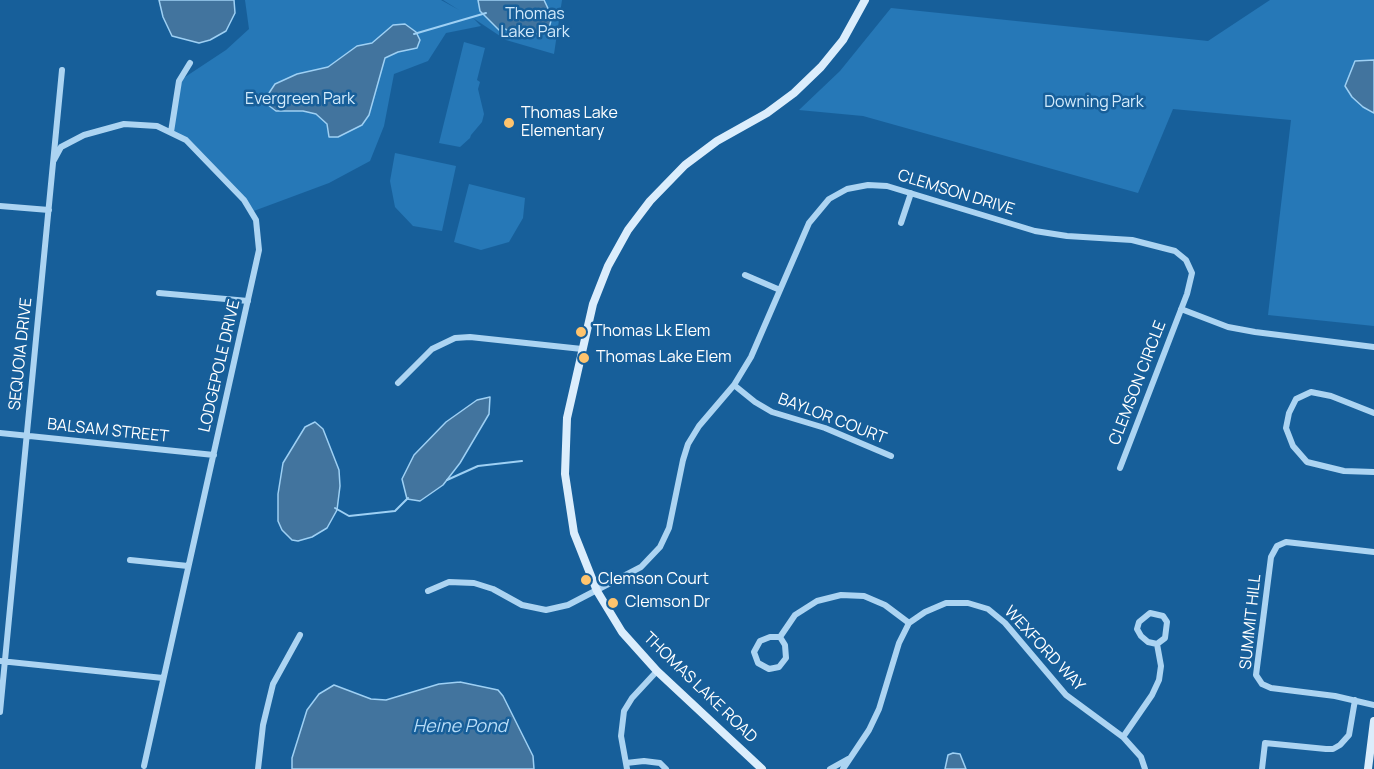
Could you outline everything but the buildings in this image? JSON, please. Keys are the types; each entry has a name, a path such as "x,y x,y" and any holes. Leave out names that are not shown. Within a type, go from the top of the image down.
{"street":[{"name":"THOMAS LAKE ROAD","path":"762,769 657,671 622,632 597,591 574,533 565,474 567,418 593,304 608,266 628,230 670,178 717,141 766,113 794,93 822,67 843,40 865,0"},
{"path":"171,132 179,81 190,63"},
{"name":"SEQUOIA DRIVE","path":"0,712 2,661 27,436 62,70"},
{"name":"LODGEPOLE DRIVE","path":"54,160 61,147 84,135 124,124 157,126 186,140 244,200 256,220 259,249 144,766"},
{"name":"CLEMSON DRIVE","path":"597,591 641,567 660,548 669,528 688,444 699,426 734,385 751,357 809,223 829,199 848,189 868,185 887,186 1035,231 1067,236 1131,240 1175,251 1186,260 1192,273 1181,309"},
{"path":"901,223 911,193"},
{"path":"0,206 49,210"},
{"path":"746,275 780,290"},
{"path":"159,292 248,301"},
{"path":"1181,309 1228,327 1374,346"},
{"name":"CLEMSON CIRCLE","path":"1120,468 1181,309"},
{"path":"398,383 432,349 456,338 582,349"},
{"name":"BAYLOR COURT","path":"734,385 772,412 825,428 891,456"},
{"path":"1374,413 1331,396 1311,392 1296,399 1289,413 1286,428 1293,446 1306,462 1344,471 1374,472"},
{"name":"BALSAM STREET","path":"0,433 214,455"},
{"name":"SUMMIT HILL","path":"1374,552 1286,542 1277,546 1271,557 1256,675 1262,684 1270,688 1355,700 1374,705"},
{"path":"130,560 188,566"},
{"path":"428,591 449,582 474,583 493,589 522,605 546,610 568,606 597,591"},
{"path":"780,637 795,615 817,602 841,595 864,596 885,605 909,623 898,644 879,709 869,730 843,769"},
{"name":"WEXFORD WAY","path":"909,623 925,612 945,603 968,603 988,609 1005,623 1066,695 1123,737 1141,757 1145,769"},
{"path":"1150,614 1163,616 1167,622 1165,638 1157,644 1148,642 1137,629 1139,622 1150,614"},
{"path":"258,769 263,725 273,684 300,634"},
{"path":"770,637 780,637 786,645 786,658 779,667 769,669 758,663 754,652 760,641 770,637"},
{"path":"1123,737 1152,695 1159,680 1161,666 1157,644"},
{"path":"2,661 164,678"},
{"path":"657,671 632,698 624,711 621,736 626,766 644,761 660,763 666,769"},
{"path":"1262,769 1265,742 1326,749 1334,749 1341,745 1349,735 1355,700"},
{"path":"1368,769 1374,721"},
{"path":"830,769 849,759"}],"green space":[{"name":"Evergreen Park","path":"245,0 441,0 459,10 443,0 562,0 554,54 506,40 473,18 481,26 446,33 428,61 394,74 384,126 370,161 329,183 251,212 240,196 186,140 171,132 179,81 226,50 249,29"},
{"name":"Downing Park","path":"1270,0 1374,0 1374,326 1268,315 1291,120 1173,109 1138,193 863,116 799,110 840,71 891,8 1208,41"},
{"path":"464,42 485,48 477,80 480,82 478,89 484,114 482,122 460,147 439,143"},
{"path":"395,153 456,166 442,231 413,226 395,207 390,181"},
{"path":"469,184 525,198 523,218 509,242 481,250 454,242"}],"water":[{"path":"159,0 234,0 235,13 226,31 199,43 172,36 163,17"},
{"path":"478,0 544,0 552,17 548,32 522,36 505,29 499,30 480,11"},
{"path":"405,24 416,32 420,40 417,48 398,52 385,58 369,115 362,125 338,137 329,137 327,124 316,114 303,111 276,111 268,105 267,96 275,84 297,74 328,67 357,46 372,43 393,25"},
{"path":"1374,60 1374,113 1352,97 1345,86 1355,61"},
{"path":"490,397 489,414 460,463 443,485 420,501 407,499 402,479 414,455 446,422 477,400"},
{"path":"315,422 323,429 339,470 337,510 327,528 312,537 298,541 292,540 282,530 278,521 278,494 283,463 305,427"},
{"name":"Heine Pond","path":"460,682 498,690 533,756 534,769 292,769 292,758 307,710 319,694 334,685 371,699 386,700 439,684"},
{"path":"960,754 966,769 945,769 948,755"}],"waterway":[{"path":"414,34 486,13"},
{"path":"447,480 478,466 522,461"},
{"path":"335,508 349,516 395,511 408,498"}],"place":[{"name":"Thomas Lake Elementary","path":"509,123"},
{"name":"Thomas Lk Elem","path":"581,332"},
{"name":"Thomas Lake Elem","path":"584,358"},
{"name":"Clemson Court","path":"586,580"},
{"name":"Clemson Dr","path":"613,603"}],"park label":[{"name":"Thomas Lake Park","path":"535,24"}]}
